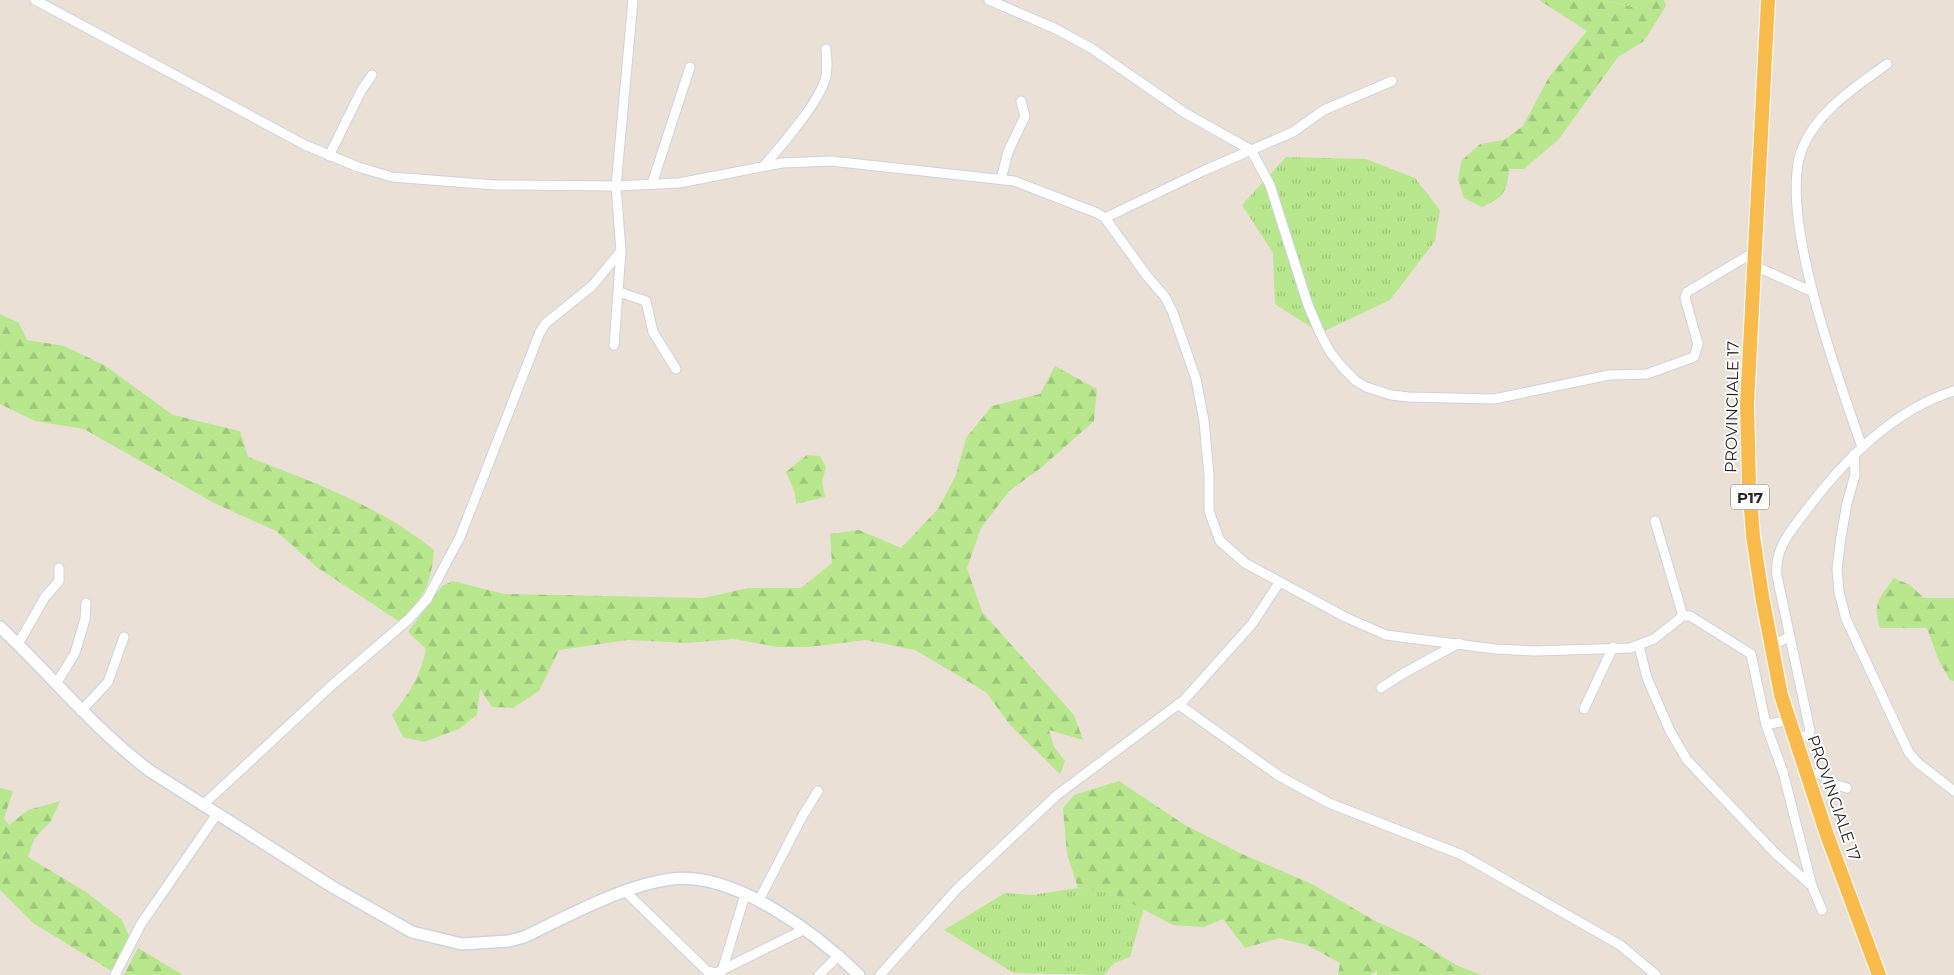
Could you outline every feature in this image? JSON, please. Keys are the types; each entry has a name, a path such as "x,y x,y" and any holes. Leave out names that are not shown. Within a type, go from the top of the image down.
{"main road":[{"name":"PROVINCIALE 17","path":"1768,0 1747,404 1749,483 1755,546 1781,695 1807,776 1879,975"}],"street":[{"path":"35,0 329,156 384,176 415,180 540,186 616,186 709,179 788,162 831,161 1014,181 1105,218 1164,297 1196,379 1204,421 1210,511 1220,540 1233,555 1278,583 1345,617 1386,634 1495,649 1535,651 1639,646 1654,639 1683,616 1697,618 1751,654 1766,725 1784,772 1812,886 1822,910"},
{"path":"614,345 619,292 620,251 616,186 632,0"},
{"path":"989,0 1056,29 1091,48 1185,113 1251,150 1270,185 1308,305 1330,352 1356,381 1378,392 1392,395 1494,399 1590,378 1647,374 1687,361 1694,357 1698,344 1685,298 1687,292 1756,251"},
{"path":"764,166 790,134 822,88 827,70 826,49"},
{"path":"1862,447 1814,292 1804,252 1799,214 1797,171 1802,149 1820,120 1831,108 1887,64"},
{"path":"652,184 690,67"},
{"path":"329,156 361,91 372,76"},
{"path":"1105,218 1293,132 1324,110 1392,81"},
{"path":"1001,179 1008,152 1024,116 1021,101"},
{"path":"204,804 331,686 409,619 427,599 460,536 540,332 546,323 592,286 620,251"},
{"path":"1755,266 1814,292"},
{"path":"619,292 646,301 653,332 676,369"},
{"path":"1795,739 1808,735 1810,731 1776,576 1777,554 1783,542 1815,498 1854,454 1903,417 1935,398 1954,391"},
{"path":"1854,454 1856,475 1847,503 1837,569 1839,592 1846,619 1909,753 1918,763 1954,791"},
{"path":"1656,521 1683,616"},
{"path":"18,644 45,597 59,581 59,568"},
{"path":"880,975 957,889 1056,795 1178,704 1252,624 1278,583"},
{"path":"56,684 75,653 85,619 86,603"},
{"path":"0,628 124,752 217,814 383,917 412,932 462,944 509,941 524,937 647,884 674,879 705,880 727,886 759,900 839,955 859,975"},
{"path":"82,711 108,682 124,637"},
{"path":"1772,645 1789,638"},
{"path":"1381,688 1459,643"},
{"path":"1639,646 1647,678 1670,731 1687,760 1775,853 1812,886"},
{"path":"1584,709 1613,647"},
{"path":"1178,704 1279,776 1329,803 1462,856 1620,945 1656,975"},
{"path":"1766,725 1789,720"},
{"path":"1807,776 1819,773 1837,785 1847,788"},
{"path":"759,900 803,815 818,791"},
{"path":"115,975 141,924 217,814"},
{"path":"626,892 707,971 716,973 804,930"},
{"path":"722,971 745,895"},
{"path":"819,975 839,955"}],"green space":[{"path":"1539,0 1603,0 1637,8 1649,0 1664,0 1666,6 1644,41 1618,57 1559,139 1524,169 1509,169 1507,184 1503,193 1500,197 1482,207 1464,198 1458,179 1462,160 1480,144 1504,140 1523,126 1549,77 1587,31"},
{"path":"1603,0 1649,0 1638,8"},
{"path":"1286,157 1366,159 1415,178 1440,210 1435,241 1390,300 1320,333 1275,304 1273,253 1242,205"},
{"path":"0,314 19,323 27,340 64,346 104,365 173,415 240,431 248,457 345,496 413,534 434,550 431,573 421,597 400,622 318,568 276,531 214,503 84,429 35,421 0,404"},
{"path":"1055,366 1097,389 1094,421 1042,467 1009,491 981,528 967,568 982,612 1074,715 1083,740 1049,730 1054,747 1065,761 1060,774 1010,725 986,692 915,650 866,640 808,647 778,647 734,639 688,643 628,640 559,650 539,691 513,708 492,707 480,689 477,715 459,729 424,742 403,737 392,715 414,684 426,649 408,632 442,586 453,581 504,594 704,598 748,588 801,588 832,563 830,534 859,530 901,548 938,509 956,475 966,438 992,406 1040,394"},
{"path":"807,455 820,456 826,467 822,482 825,497 796,504 795,493 786,472"},
{"path":"1894,578 1910,585 1924,598 1954,598 1954,681 1950,680 1939,661 1927,628 1880,628 1877,606 1881,596"},
{"path":"1119,781 1185,825 1242,854 1312,884 1377,922 1415,939 1456,965 1482,975 1377,975 1377,971 1370,975 1338,975 1340,963 1307,945 1279,938 1245,948 1223,919 1204,927 1173,925 1112,893 1078,888 1067,854 1063,808 1074,795"},
{"path":"0,788 13,791 4,818 9,825 28,810 60,801 51,821 34,839 28,857 86,892 122,920 130,938 113,972 33,923 0,890"},
{"path":"1078,888 1112,893 1144,908 1130,957 1114,963 1104,975 1014,973 944,930 1005,893 1032,895"},
{"path":"138,948 183,975 124,975"}]}
